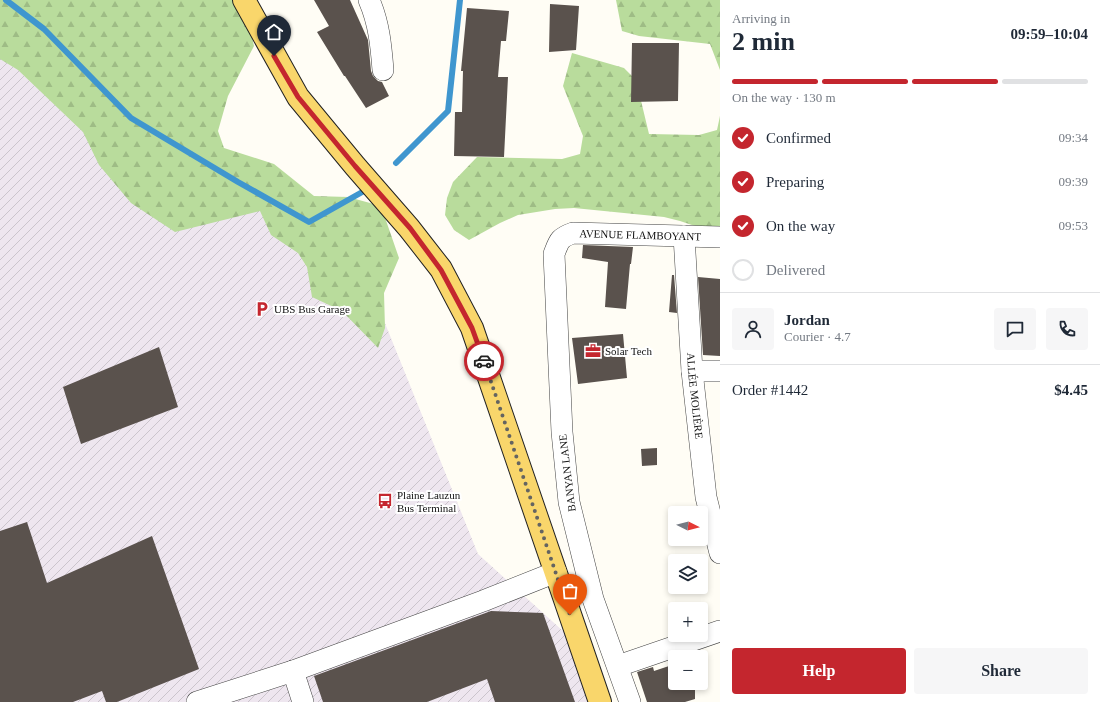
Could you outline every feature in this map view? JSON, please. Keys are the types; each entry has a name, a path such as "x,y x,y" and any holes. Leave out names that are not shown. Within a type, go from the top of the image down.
{"main road":[{"path":"244,0 298,97 355,166 410,228 441,270 472,328 600,702"}],"street":[{"path":"369,0 375,14 380,37 383,70"},
{"name":"AVENUE FLAMBOYANT","path":"562,237 573,233 720,237"},
{"name":"ALLÉE MOLIÈRE","path":"684,236 692,371 713,497 720,554"},
{"name":"BANYAN LANE","path":"562,237 554,254 562,432 569,502 593,599 630,702"},
{"path":"692,371 720,371"},
{"path":"197,702 292,671 483,601 556,572"},
{"path":"618,666 720,631"},
{"path":"292,671 303,702"}],"shaded area":[{"path":"0,34 343,219 478,554 574,641 594,702 0,702"}],"green space":[{"path":"0,0 233,0 250,27 254,46 228,96 218,131 224,148 274,164 314,196 348,197 381,206 399,258 384,293 385,328 378,348 342,311 312,297 307,267 298,253 271,235 260,211 175,232 131,203 99,165 83,132 18,70 0,59"},
{"path":"616,0 720,0 720,70 710,44 639,36 622,31"},
{"path":"572,53 624,68 636,80 649,134 699,135 717,130 720,116 720,231 707,230 664,217 574,208 555,209 518,215 469,240 454,230 445,215 447,198 453,182 477,157 562,159 580,154 583,136 563,86"}],"building":[{"path":"314,0 350,0 368,40 371,71 373,76 378,81 382,82 389,96 366,108 317,32 329,26"},
{"path":"550,4 579,6 576,50 549,52"},
{"path":"467,8 509,11 506,41 501,41 498,77 508,77 504,157 454,156 455,112 462,112 463,71 461,71"},
{"path":"632,43 679,43 678,101 631,102"},
{"path":"583,245 633,247 626,309 605,307 608,262 582,258"},
{"path":"672,275 674,275 677,313 669,312"},
{"path":"698,277 720,279 720,356 703,355"},
{"path":"623,334 627,378 578,384 572,338"},
{"path":"159,347 178,407 81,444 63,387"},
{"path":"657,448 657,465 642,466 641,449"},
{"path":"27,522 47,583 152,536 199,669 117,702 106,702 102,691 73,702 0,702 0,531"},
{"path":"491,611 543,613 575,702 495,702 487,679 427,702 323,702 314,676"},
{"path":"668,666 668,690 695,690 695,699 685,702 647,702 637,672 653,667 654,671"}],"waterway":[{"path":"6,0 44,29 131,118 238,182 309,222 364,191"},
{"path":"396,163 448,111 460,0"}],"way so far":[{"path":"484,361 570,615"}],"place":[{"name":"UBS Bus Garage","path":"262,309"},
{"name":"Solar Tech","path":"593,351"},
{"name":"Plaine Lauzun Bus Terminal","path":"385,501"}],"route":[{"path":"274,56 298,97 355,166 410,228 441,270 472,328 484,361"}]}
